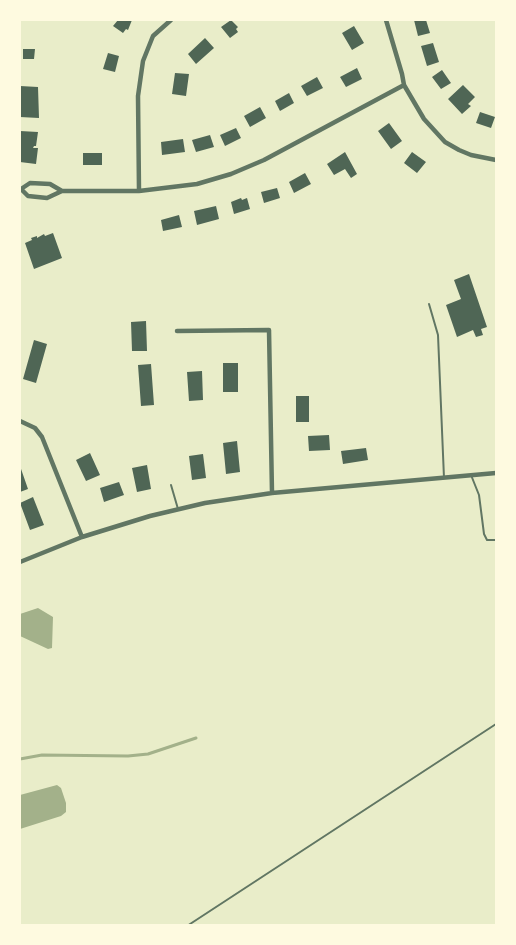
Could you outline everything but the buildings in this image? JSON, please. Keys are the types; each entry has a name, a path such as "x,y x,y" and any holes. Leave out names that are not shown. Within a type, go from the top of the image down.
{"street":[{"path":"139,191 138,96 143,61 153,36 171,20"},
{"path":"386,20 404,85 424,119 445,142 471,155 496,160"},
{"path":"62,191 50,184 30,183 20,189 28,196 47,198 62,191 139,191 196,184 231,174 264,160 404,85"},
{"path":"177,331 269,330 272,493"},
{"path":"20,421 35,428 42,437 82,537"},
{"path":"20,562 82,537 205,503 272,493 496,473"}],"lane":[{"path":"429,304 438,335 444,478"},
{"path":"471,475 479,495 484,534 487,540 496,540"},
{"path":"171,485 178,509"},
{"path":"187,926 496,724"}],"shaded area":[{"path":"38,608 53,617 52,648 48,649 20,636 20,614"},
{"path":"57,785 61,788 66,803 66,812 61,816 20,829 20,795"}],"waterway":[{"path":"20,759 42,755 128,756 148,754 196,738"}]}
